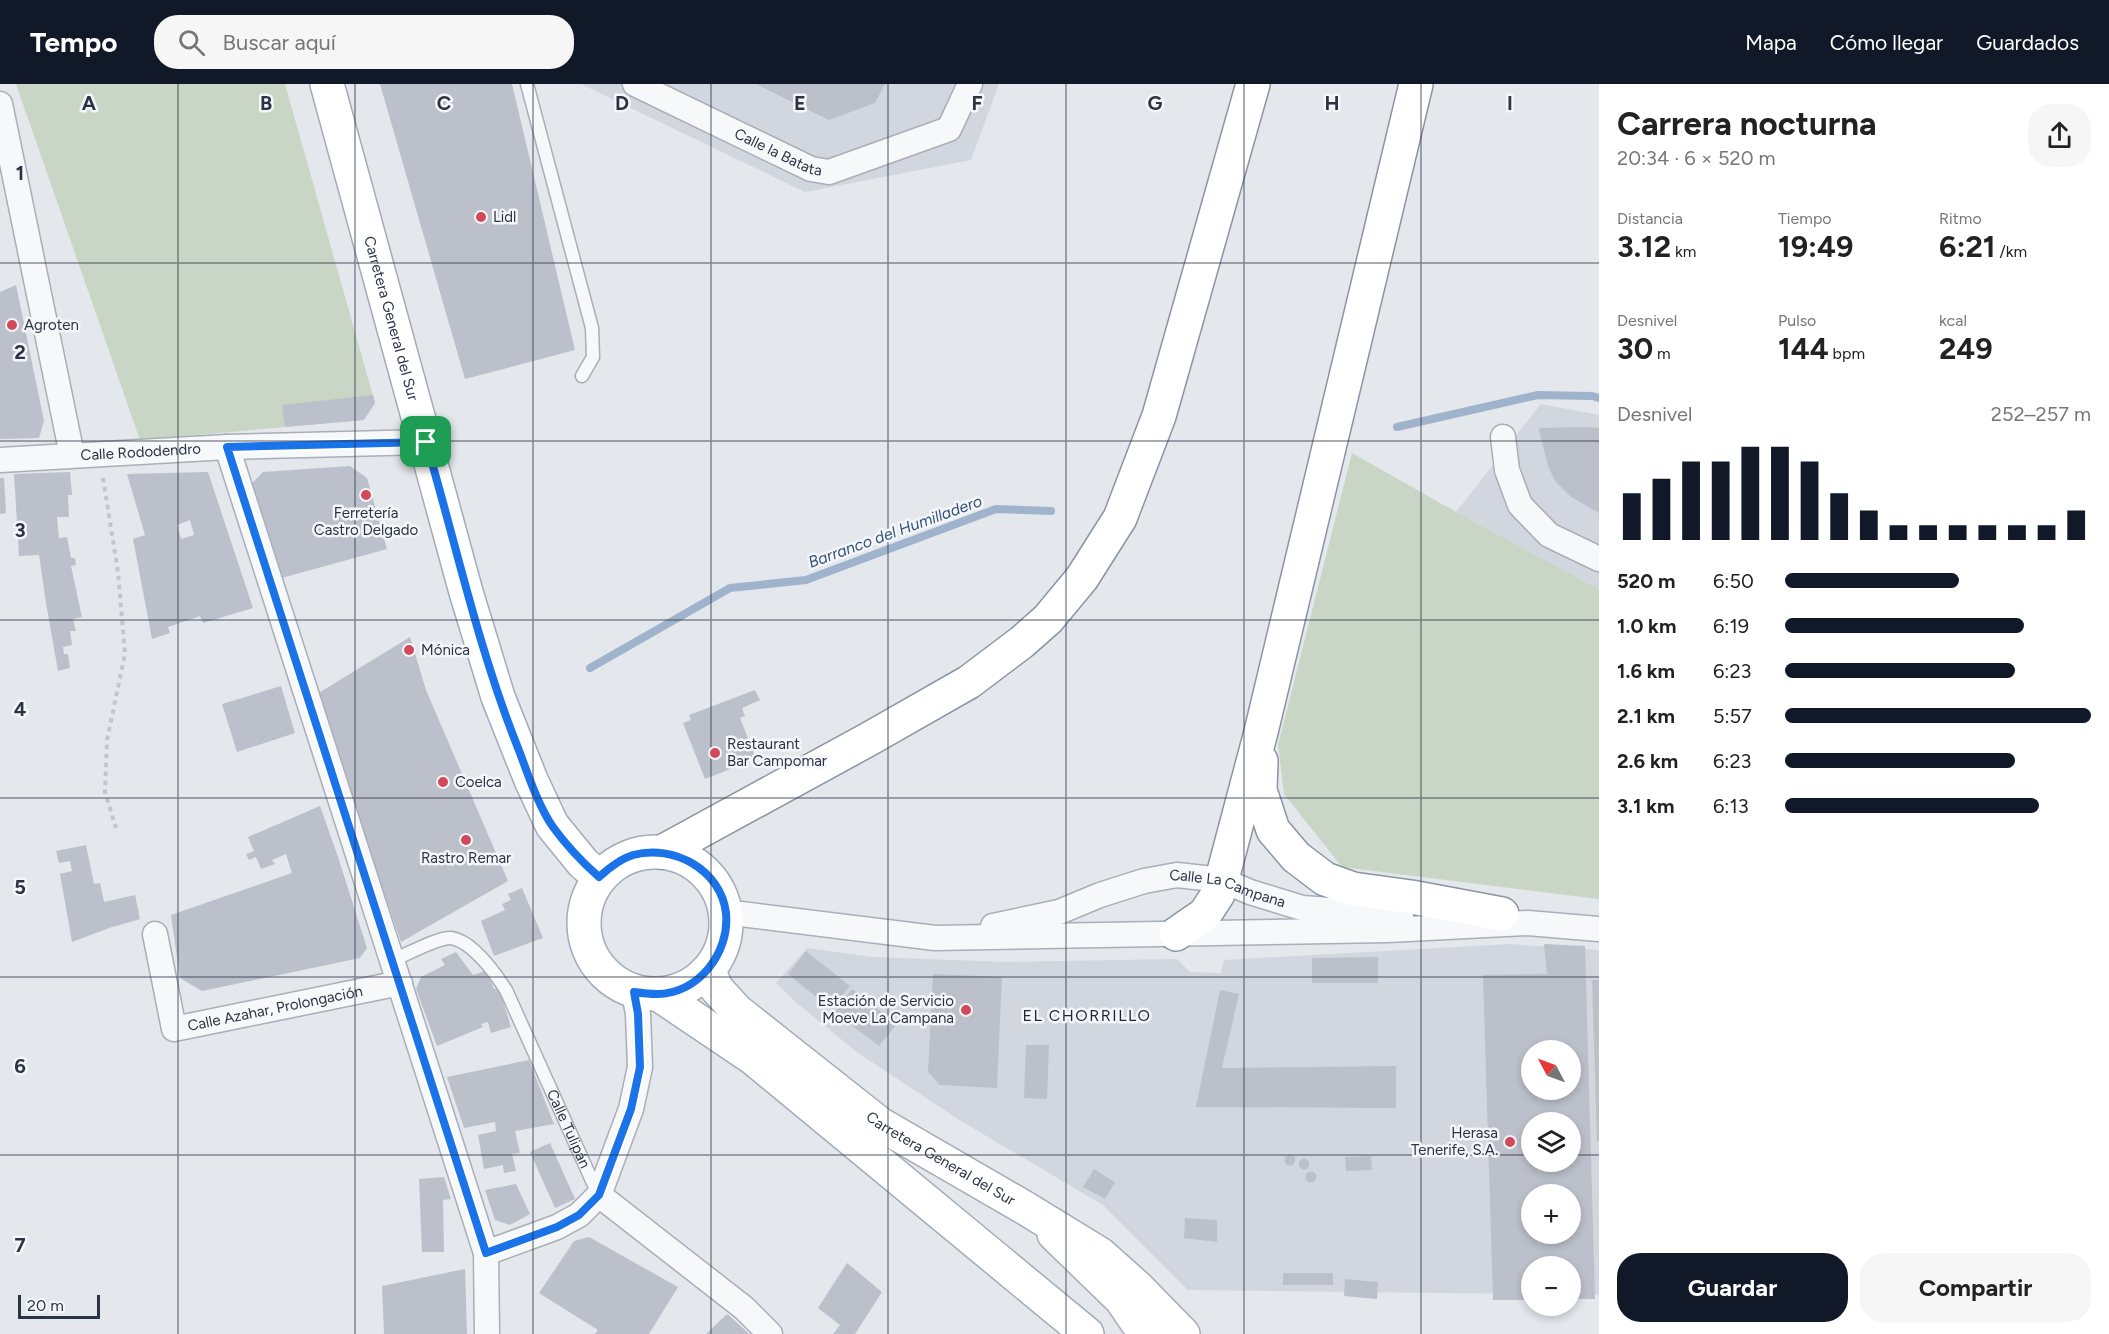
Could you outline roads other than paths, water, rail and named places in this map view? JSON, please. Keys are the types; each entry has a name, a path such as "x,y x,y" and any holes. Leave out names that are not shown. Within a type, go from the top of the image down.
{"main road":[{"name":"Carretera General del Sur","path":"327,84 466,592 502,707 552,825 583,863 599,877"},
{"path":"662,852 969,682 1048,619 1082,578 1120,518 1159,416 1253,84"},
{"path":"1176,934 1205,914 1218,894 1222,880 1261,732 1416,84"},
{"path":"1261,732 1260,790 1273,830 1296,858 1325,879 1353,889 1411,897 1515,918"},
{"path":"662,852 685,858 706,873 720,893 726,914 722,946 708,971 685,988 646,993 612,980 594,962 585,938 584,912 589,893 599,877 613,864 633,855 662,852"},
{"name":"Carretera General del Sur","path":"708,971 717,989 736,1011 880,1124 1100,1254 1138,1288 1183,1334"},
{"name":"Carretera General del Sur","path":"646,993 753,1058 1081,1330"},
{"path":"1025,1208 1121,1299 1145,1334"}],"street":[{"name":"Calle la Batata","path":"635,84 811,169 829,172 948,129 970,84"},
{"path":"0,104 72,455"},
{"path":"1503,437 1507,470 1520,505 1549,535 1599,559"},
{"name":"Calle Rododendro","path":"0,460 227,447 426,442"},
{"path":"227,447 486,1253 487,1334"},
{"name":"Calle La Campana","path":"934,938 1059,912 1100,895 1144,881 1177,875 1222,880 1250,892 1302,908 1388,915 1515,918 1599,929"},
{"name":"Calle La Campana","path":"726,914 934,938 1388,930 1515,918"},
{"name":"Calle Azahar, Prolongación","path":"155,934 174,1029 396,972"},
{"path":"486,1253 557,1227 579,1215 599,1195 631,1109 640,1067 638,1014 646,993"},
{"name":"Calle Tulipán","path":"599,1195 744,1308 770,1334"}],"lane":[{"path":"527,84 592,328 592,357 582,376"},
{"name":"Calle Tulipán","path":"396,972 438,941 450,938 463,943 489,965 506,990 599,1195"}],"waterway":[{"name":"Barranco del Humilladero","path":"1397,427 1538,395 1599,398"},
{"name":"Barranco del Humilladero","path":"590,668 730,588 806,580 996,509 1051,511"}],"place":[{"name":"Lidl","path":"481,217"},
{"name":"Agroten","path":"12,325"},
{"name":"Ferretería Castro Delgado","path":"366,495"},
{"name":"Mónica","path":"409,650"},
{"name":"Restaurant Bar Campomar","path":"715,753"},
{"name":"Coelca","path":"443,782"},
{"name":"Rastro Remar","path":"466,840"},
{"name":"Estación de Servicio Moeve La Campana","path":"966,1010"},
{"name":"Herasa Tenerife, S.A.","path":"1510,1142"}],"district":[{"name":"EL CHORRILLO","path":"1087,1015"}]}
